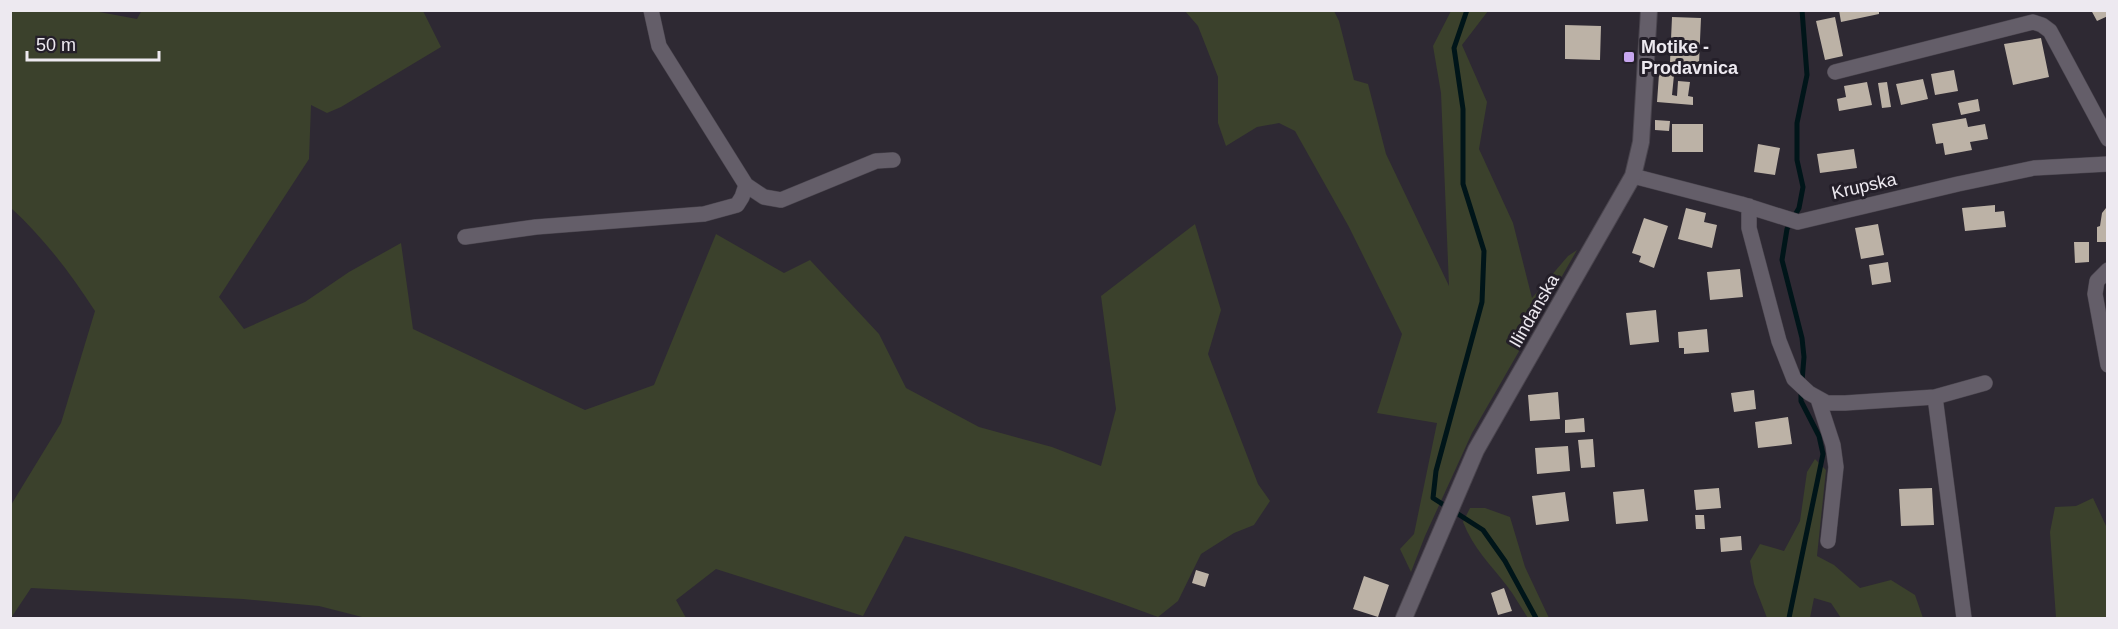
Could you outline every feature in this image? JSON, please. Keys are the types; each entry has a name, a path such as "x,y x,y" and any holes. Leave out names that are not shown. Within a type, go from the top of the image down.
{"street":[{"path":"651,10 659,46 746,186 764,196 781,200 876,161 893,160"},
{"name":"Ilindanska","path":"1404,618 1476,450 1633,176 1641,142 1649,10"},
{"path":"1835,72 2033,22 2038,23 2050,31 2108,139"},
{"name":"Krupska","path":"1633,176 1749,206 1798,222 1958,183 2034,168 2108,164"},
{"path":"465,237 536,227 704,214 737,205 746,186"},
{"path":"1749,206 1749,228 1779,341 1794,379 1813,396 1827,403 1935,397 1985,382"},
{"path":"2108,270 2097,281 2095,294 2108,365"},
{"path":"1813,396 1833,445 1836,467 1828,541"},
{"path":"1935,397 1964,618"}],"green space":[{"path":"11,10 94,11 137,19 142,10 423,11 441,47 341,107 327,113 311,105 309,159 219,297 244,329 305,302 349,272 401,243 413,329 585,410 654,385 716,234 784,273 810,260 879,334 906,388 979,427 1052,447 1101,466 1116,409 1101,296 1195,224 1221,310 1208,354 1258,484 1270,501 1254,525 1234,533 1201,554 1178,601 1158,617 1096,594 905,536 863,616 716,569 676,600 686,618 366,618 319,606 243,599 31,588 11,618 11,505 61,423 95,311 56,257 11,208"},
{"path":"1185,11 1334,11 1339,21 1354,80 1368,84 1386,154 1449,286 1441,93 1433,46 1451,11 1488,11 1462,45 1487,102 1479,149 1513,223 1532,298 1568,256 1577,250 1472,433 1411,572 1400,549 1414,534 1437,423 1377,413 1402,334 1349,227 1295,131 1279,123 1257,127 1226,146 1218,123 1218,77 1198,26"},
{"path":"1815,459 1826,470 1817,556 1834,565 1860,588 1891,580 1915,595 1923,618 1841,618 1831,603 1814,598 1810,618 1767,618 1754,584 1750,561 1760,544 1784,551 1800,521 1807,472"},
{"path":"2093,498 2107,528 2107,618 2056,618 2050,532 2055,507 2076,506"},
{"path":"1470,508 1485,508 1510,517 1525,567 1549,618 1528,618 1510,590 1477,548 1463,522"}],"building":[{"path":"1839,10 1879,10 1879,14 1841,22"},
{"path":"2091,10 2108,10 2108,16 2097,21"},
{"path":"1672,17 1701,18 1699,63 1670,62"},
{"path":"1835,17 1843,56 1825,60 1816,21"},
{"path":"1565,25 1601,26 1600,60 1565,59"},
{"path":"2041,38 2049,77 2013,85 2004,44"},
{"path":"1954,70 1958,91 1935,95 1931,74"},
{"path":"1659,74 1674,75 1672,95 1677,96 1678,81 1690,82 1688,96 1693,97 1693,105 1657,102"},
{"path":"1923,79 1928,99 1901,105 1896,84"},
{"path":"1867,82 1872,105 1839,111 1837,99 1846,97 1844,86"},
{"path":"1887,82 1891,107 1882,108 1878,83"},
{"path":"1978,99 1980,111 1961,115 1958,103"},
{"path":"1966,118 1968,127 1985,124 1988,139 1970,142 1972,150 1945,155 1943,143 1936,144 1932,124"},
{"path":"1655,120 1670,121 1669,131 1655,130"},
{"path":"1672,124 1703,124 1703,152 1672,152"},
{"path":"1758,144 1780,148 1775,175 1754,172"},
{"path":"1854,149 1857,168 1820,173 1817,154"},
{"path":"1995,205 1995,212 2004,211 2006,227 1965,231 1962,208"},
{"path":"1686,208 1706,213 1704,222 1717,225 1712,248 1678,239"},
{"path":"2108,208 2108,242 2097,242 2097,227 2100,226 2102,213"},
{"path":"1644,218 1668,226 1654,268 1639,262 1641,256 1632,253"},
{"path":"1878,224 1884,255 1861,259 1855,228"},
{"path":"2074,242 2089,242 2089,262 2075,263"},
{"path":"1888,262 1891,282 1872,285 1869,265"},
{"path":"1740,269 1743,297 1710,300 1707,272"},
{"path":"1656,310 1659,342 1630,345 1626,313"},
{"path":"1707,329 1709,352 1684,354 1684,348 1679,348 1678,332"},
{"path":"1754,390 1756,409 1734,412 1731,393"},
{"path":"1558,392 1560,419 1530,421 1528,395"},
{"path":"1788,417 1792,444 1758,448 1755,422"},
{"path":"1584,418 1585,432 1565,433 1565,420"},
{"path":"1593,439 1595,467 1581,468 1578,440"},
{"path":"1568,446 1570,471 1537,474 1535,448"},
{"path":"1719,488 1721,508 1696,510 1694,490"},
{"path":"1932,488 1934,525 1901,526 1899,489"},
{"path":"1644,489 1648,521 1616,524 1613,492"},
{"path":"1565,492 1569,521 1536,525 1532,496"},
{"path":"1695,515 1704,515 1705,529 1696,529"},
{"path":"1741,536 1742,550 1721,552 1720,538"},
{"path":"1196,570 1209,574 1205,587 1192,583"},
{"path":"1364,576 1389,585 1378,617 1353,609"},
{"path":"1504,588 1512,611 1498,615 1491,593"}],"waterway":[{"path":"1467,10 1454,48 1463,109 1463,184 1484,251 1482,302 1436,471 1433,498 1483,530 1505,561 1536,618"},
{"path":"1802,10 1807,75 1797,123 1797,160 1803,187 1799,208 1787,229 1782,260 1802,338 1804,357 1802,381"},
{"path":"1789,618 1823,454 1819,436 1801,401 1801,390"}],"place":[{"name":"Motike - Prodavnica","path":"1629,57"}]}
